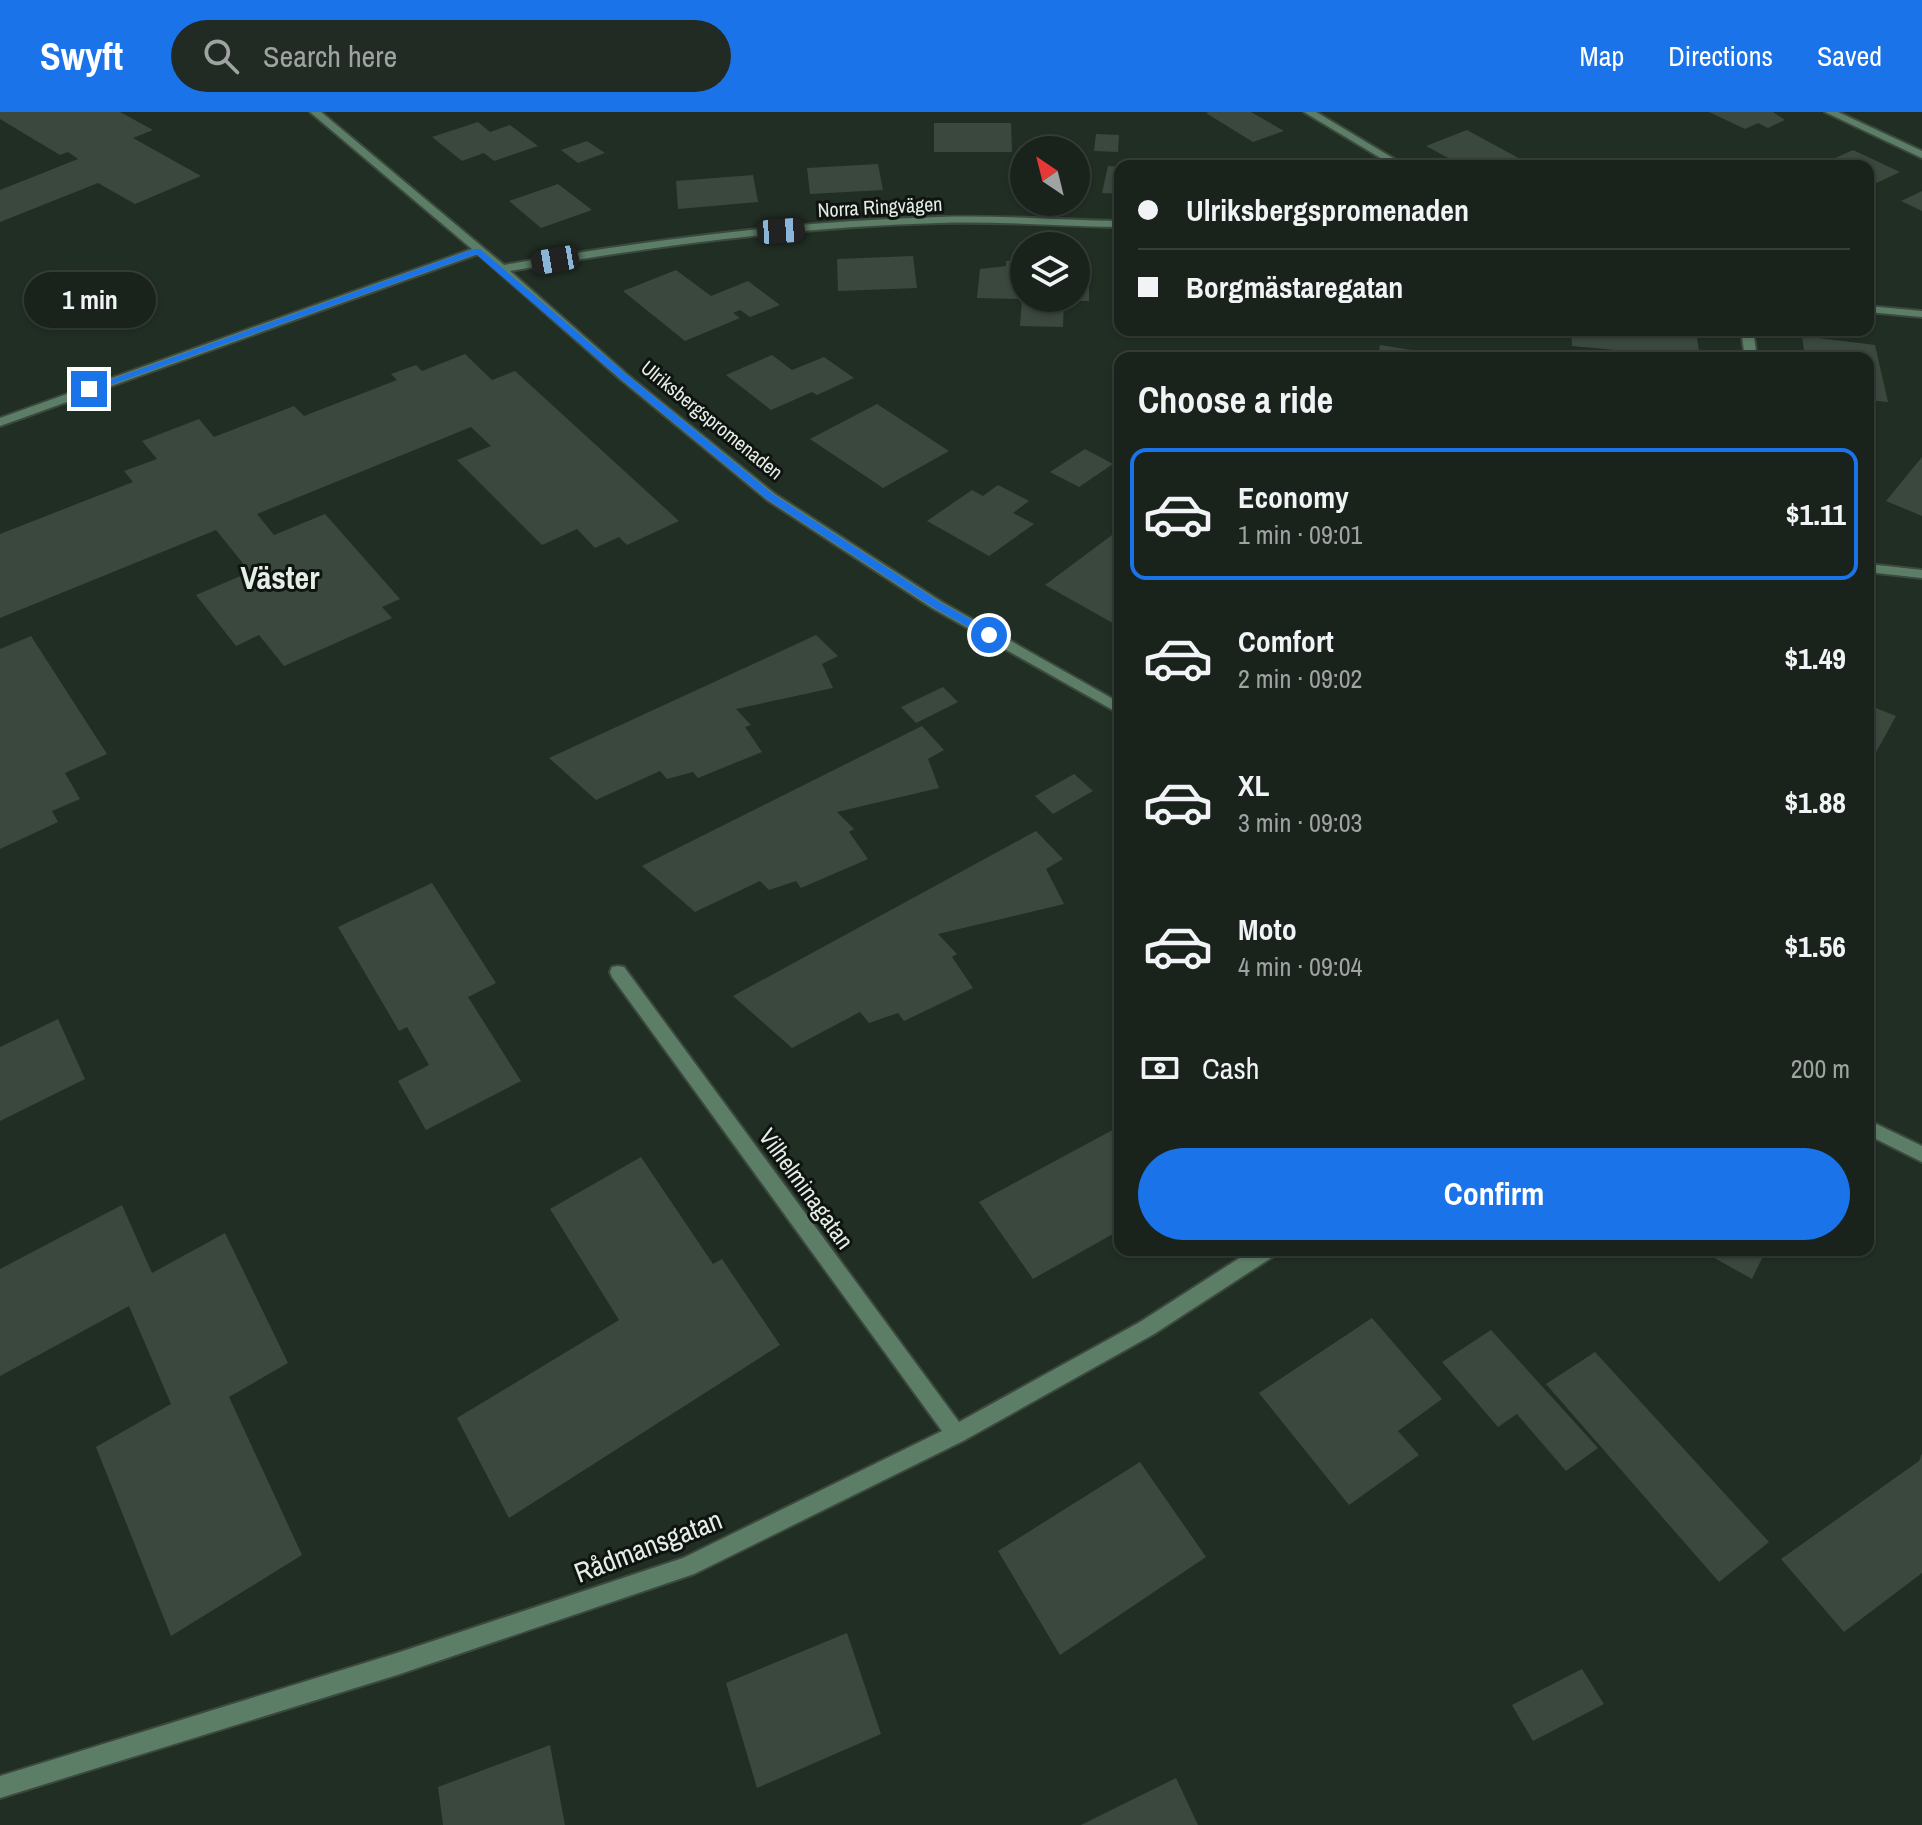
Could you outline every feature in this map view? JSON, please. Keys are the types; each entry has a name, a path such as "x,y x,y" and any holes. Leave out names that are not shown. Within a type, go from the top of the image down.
{"street":[{"name":"Ulriksbergspromenaden","path":"315,112 502,269 624,377 771,497 937,605 1114,706"},
{"path":"1309,112 1391,160"},
{"path":"1830,112 1922,155"},
{"name":"Norra Ringvägen","path":"502,269 635,245 781,231 938,220 1114,224"},
{"path":"0,422 477,251"},
{"path":"1874,310 1922,314"},
{"path":"1874,569 1922,574"},
{"name":"Vilhelminagatan","path":"618,972 956,1434"},
{"path":"1874,1130 1922,1154"},
{"name":"Rådmansgatan","path":"0,1787 397,1664 687,1567 956,1434 1147,1328 1259,1256"}],"building":[{"path":"0,112 120,112 153,130 133,138 201,176 135,204 98,183 0,222 0,190 78,159 68,152 60,155 0,119"},
{"path":"1251,112 1284,131 1253,142 1206,113"},
{"path":"1709,112 1773,112 1785,120 1768,128 1758,123 1745,129"},
{"path":"478,122 490,132 510,125 538,146 494,161 484,153 462,161 432,137"},
{"path":"934,123 1011,123 1010,152 934,152"},
{"path":"1467,130 1522,160 1452,160 1426,146"},
{"path":"1096,134 1119,135 1118,152 1094,151"},
{"path":"587,141 605,153 578,163 561,150"},
{"path":"1853,150 1900,172 1874,184 1874,160 1831,160"},
{"path":"878,164 883,190 810,194 807,168"},
{"path":"1108,166 1114,166 1114,194 1102,193"},
{"path":"753,175 758,202 678,209 676,181"},
{"path":"558,184 592,210 541,228 509,201"},
{"path":"1922,191 1922,211 1901,201"},
{"path":"913,256 917,288 838,291 837,259"},
{"path":"1006,261 1010,261 1010,299 977,298 980,269 1006,266"},
{"path":"676,270 711,296 748,281 780,305 750,317 740,310 733,313 740,318 685,341 623,291"},
{"path":"1021,312 1064,312 1063,327 1020,326"},
{"path":"1571,336 1697,336 1699,352 1636,352 1572,346"},
{"path":"1802,336 1875,345 1888,402 1874,401 1874,352 1804,352"},
{"path":"1380,345 1424,352 1379,352"},
{"path":"465,354 492,380 515,371 679,521 627,545 619,537 595,548 577,529 542,545 457,460 491,446 471,427 257,514 274,535 325,514 400,599 382,607 392,618 284,666 259,635 236,646 196,595 250,572 216,530 0,618 0,534 133,482 124,471 157,459 142,441 199,419 214,437 294,406 304,416 397,380 391,374 416,365 422,371"},
{"path":"772,355 792,370 824,357 854,378 817,395 812,392 771,410 726,375"},
{"path":"877,404 949,451 883,488 810,439"},
{"path":"1085,449 1113,464 1079,487 1050,472"},
{"path":"1922,457 1922,516 1886,501"},
{"path":"998,485 1029,501 1013,513 1034,524 989,556 927,521 972,490 983,496"},
{"path":"1114,533 1114,624 1045,585"},
{"path":"816,635 838,656 822,664 833,688 736,709 751,725 745,727 762,752 698,778 693,772 667,779 660,771 596,800 549,758"},
{"path":"31,636 107,754 65,773 80,799 52,811 58,822 0,849 0,649"},
{"path":"943,687 958,702 916,723 901,707"},
{"path":"1874,707 1896,716 1874,756"},
{"path":"922,726 944,750 928,759 939,788 837,812 854,829 849,832 868,859 801,888 796,881 769,890 760,881 695,912 642,866"},
{"path":"1074,774 1093,791 1053,814 1035,796"},
{"path":"1036,831 1063,859 1046,869 1064,904 938,934 957,954 952,957 973,988 904,1021 898,1013 869,1023 860,1012 792,1048 733,996"},
{"path":"432,883 496,983 468,997 521,1081 426,1130 398,1081 429,1065 407,1027 399,1031 338,927"},
{"path":"58,1019 85,1079 0,1121 0,1047"},
{"path":"1114,1129 1114,1233 1033,1279 979,1202"},
{"path":"641,1157 713,1264 722,1259 780,1345 509,1518 457,1418 619,1320 550,1209"},
{"path":"122,1205 152,1273 225,1233 288,1363 229,1397 302,1555 171,1636 96,1447 171,1404 129,1306 0,1376 0,1269"},
{"path":"1711,1256 1763,1256 1752,1279"},
{"path":"1372,1318 1442,1399 1398,1431 1419,1455 1349,1505 1259,1393"},
{"path":"1491,1330 1598,1448 1566,1471 1517,1414 1498,1427 1442,1362"},
{"path":"1595,1352 1769,1542 1719,1582 1546,1384"},
{"path":"1922,1453 1922,1573 1844,1632 1781,1559 1919,1461"},
{"path":"1140,1462 1206,1557 1060,1655 998,1551"},
{"path":"847,1633 881,1734 757,1788 726,1683"},
{"path":"1582,1669 1604,1704 1533,1741 1512,1705"},
{"path":"550,1745 565,1825 443,1825 438,1787"},
{"path":"1176,1778 1198,1825 1081,1825"}],"district":[{"name":"Väster","path":"280,578"}],"route":[{"path":"89,389 477,251 771,497 937,605 989,635"}]}
